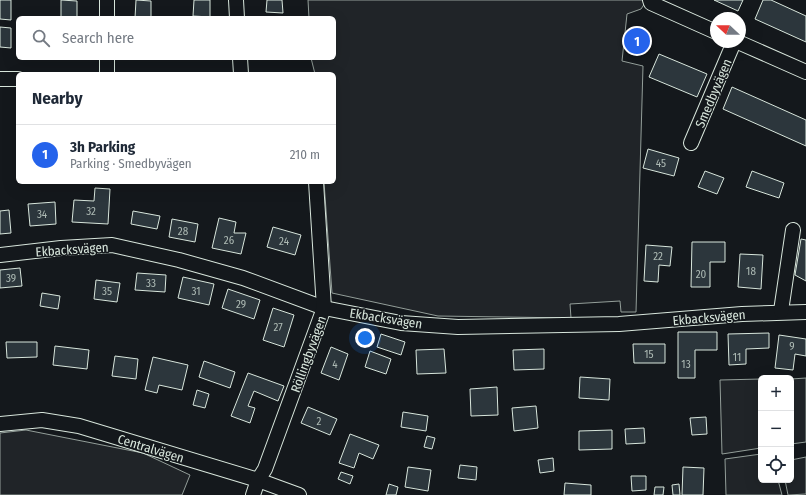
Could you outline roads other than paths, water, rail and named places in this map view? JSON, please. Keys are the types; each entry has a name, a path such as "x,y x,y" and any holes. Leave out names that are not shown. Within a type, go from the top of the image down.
{"street":[{"path":"107,0 107,16"},
{"path":"236,0 237,16"},
{"path":"650,2 710,29"},
{"path":"746,46 806,72"},
{"name":"Smedbyvägen","path":"691,143 731,48"},
{"path":"107,60 107,72"},
{"path":"240,60 241,72"},
{"path":"0,79 16,79"},
{"name":"Röllingbyvägen","path":"253,495 258,480 265,469 324,308 316,184"},
{"path":"781,312 793,230"},
{"name":"Ekbacksvägen","path":"0,255 61,248 112,245 178,260 243,278 324,308 401,323 458,328 619,324 781,312 806,312"},
{"name":"Centralvägen","path":"0,424 42,420 80,426 258,480 299,495"}],"place":[{"name":"3h Parking","path":"637,41"}]}
